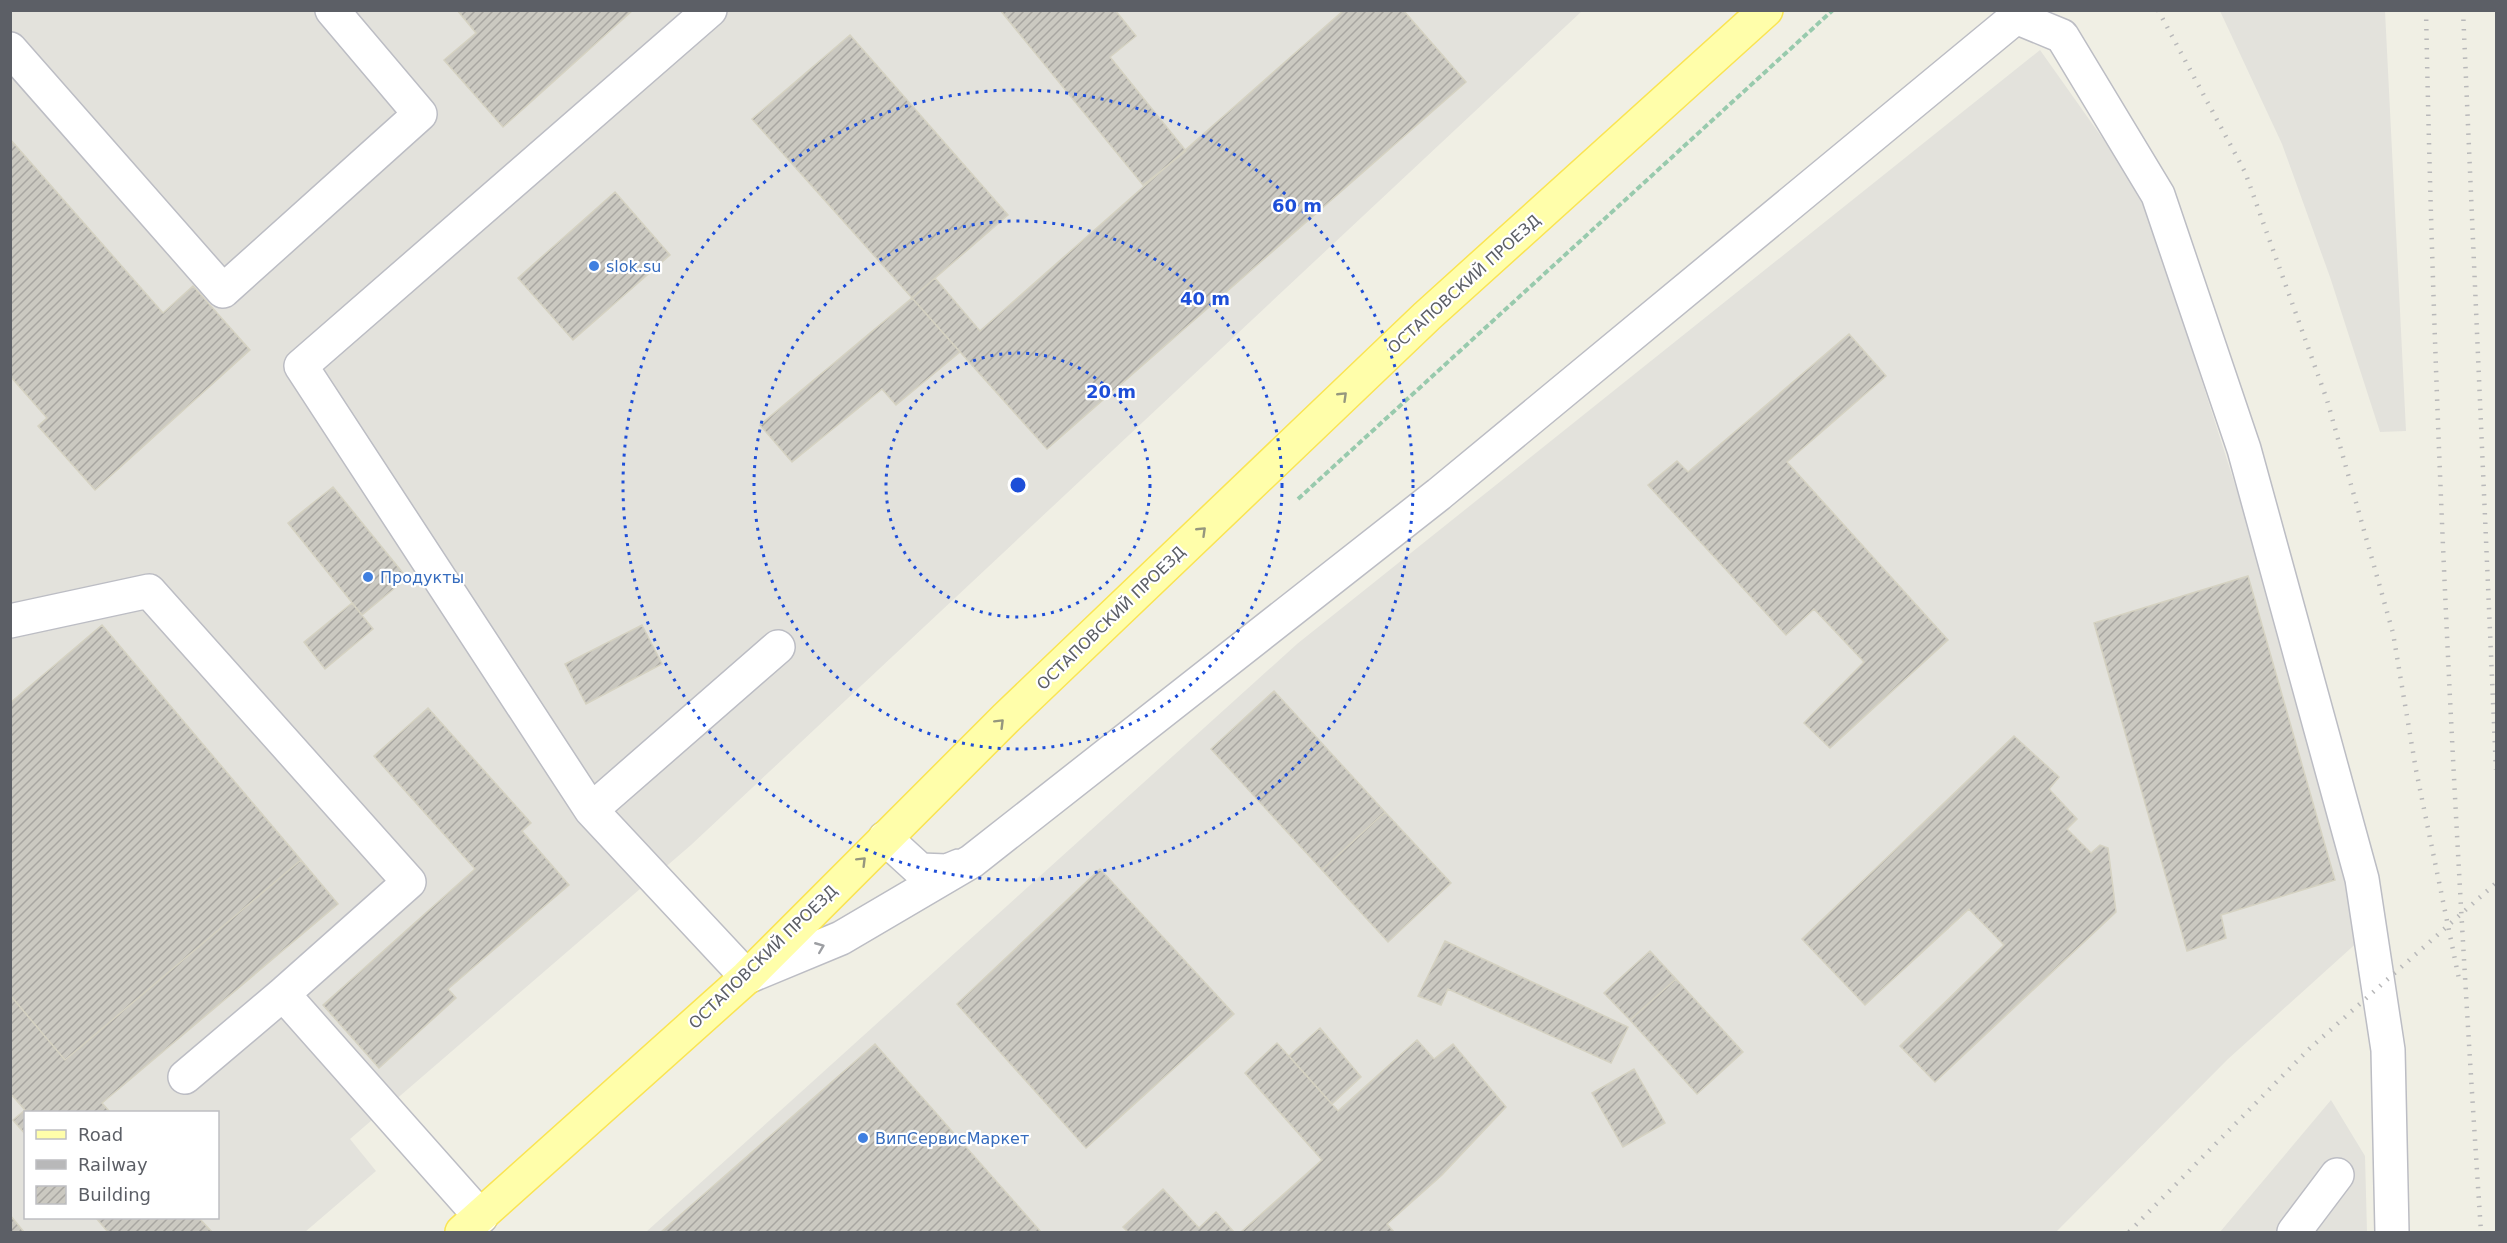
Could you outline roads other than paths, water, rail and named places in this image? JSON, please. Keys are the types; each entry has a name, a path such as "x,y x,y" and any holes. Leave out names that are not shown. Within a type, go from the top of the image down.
{"main road":[{"name":"ОСТАПОВСКИЙ ПРОЕЗД","path":"472,1225 747,976 1007,717 1427,316 1766,10"}],"lane":[{"path":"10,49 223,291 420,114 332,10"},
{"path":"710,10 301,366 591,810 747,976 841,938 972,861 1439,495 2016,17 2062,36 2158,195 2244,449 2362,879 2388,1050 2392,1233"},
{"path":"10,621 149,591 409,882 185,1077"},
{"path":"591,810 778,647"},
{"path":"885,838 920,870 946,871 972,861"},
{"path":"283,994 472,1225"},
{"path":"2294,1233 2337,1175"}],"railway":[{"path":"2158,10 2245,172 2327,400 2393,633 2416,770 2460,984"},
{"path":"2426,10 2434,316 2446,622 2481,1232"},
{"path":"2463,10 2496,770"},
{"path":"2129,1232 2309,1049 2496,883"}],"place":[{"name":"slok.su","path":"594,266"},
{"name":"Продукты","path":"368,577"},
{"name":"ВипСервисМаркет","path":"863,1138"}]}
